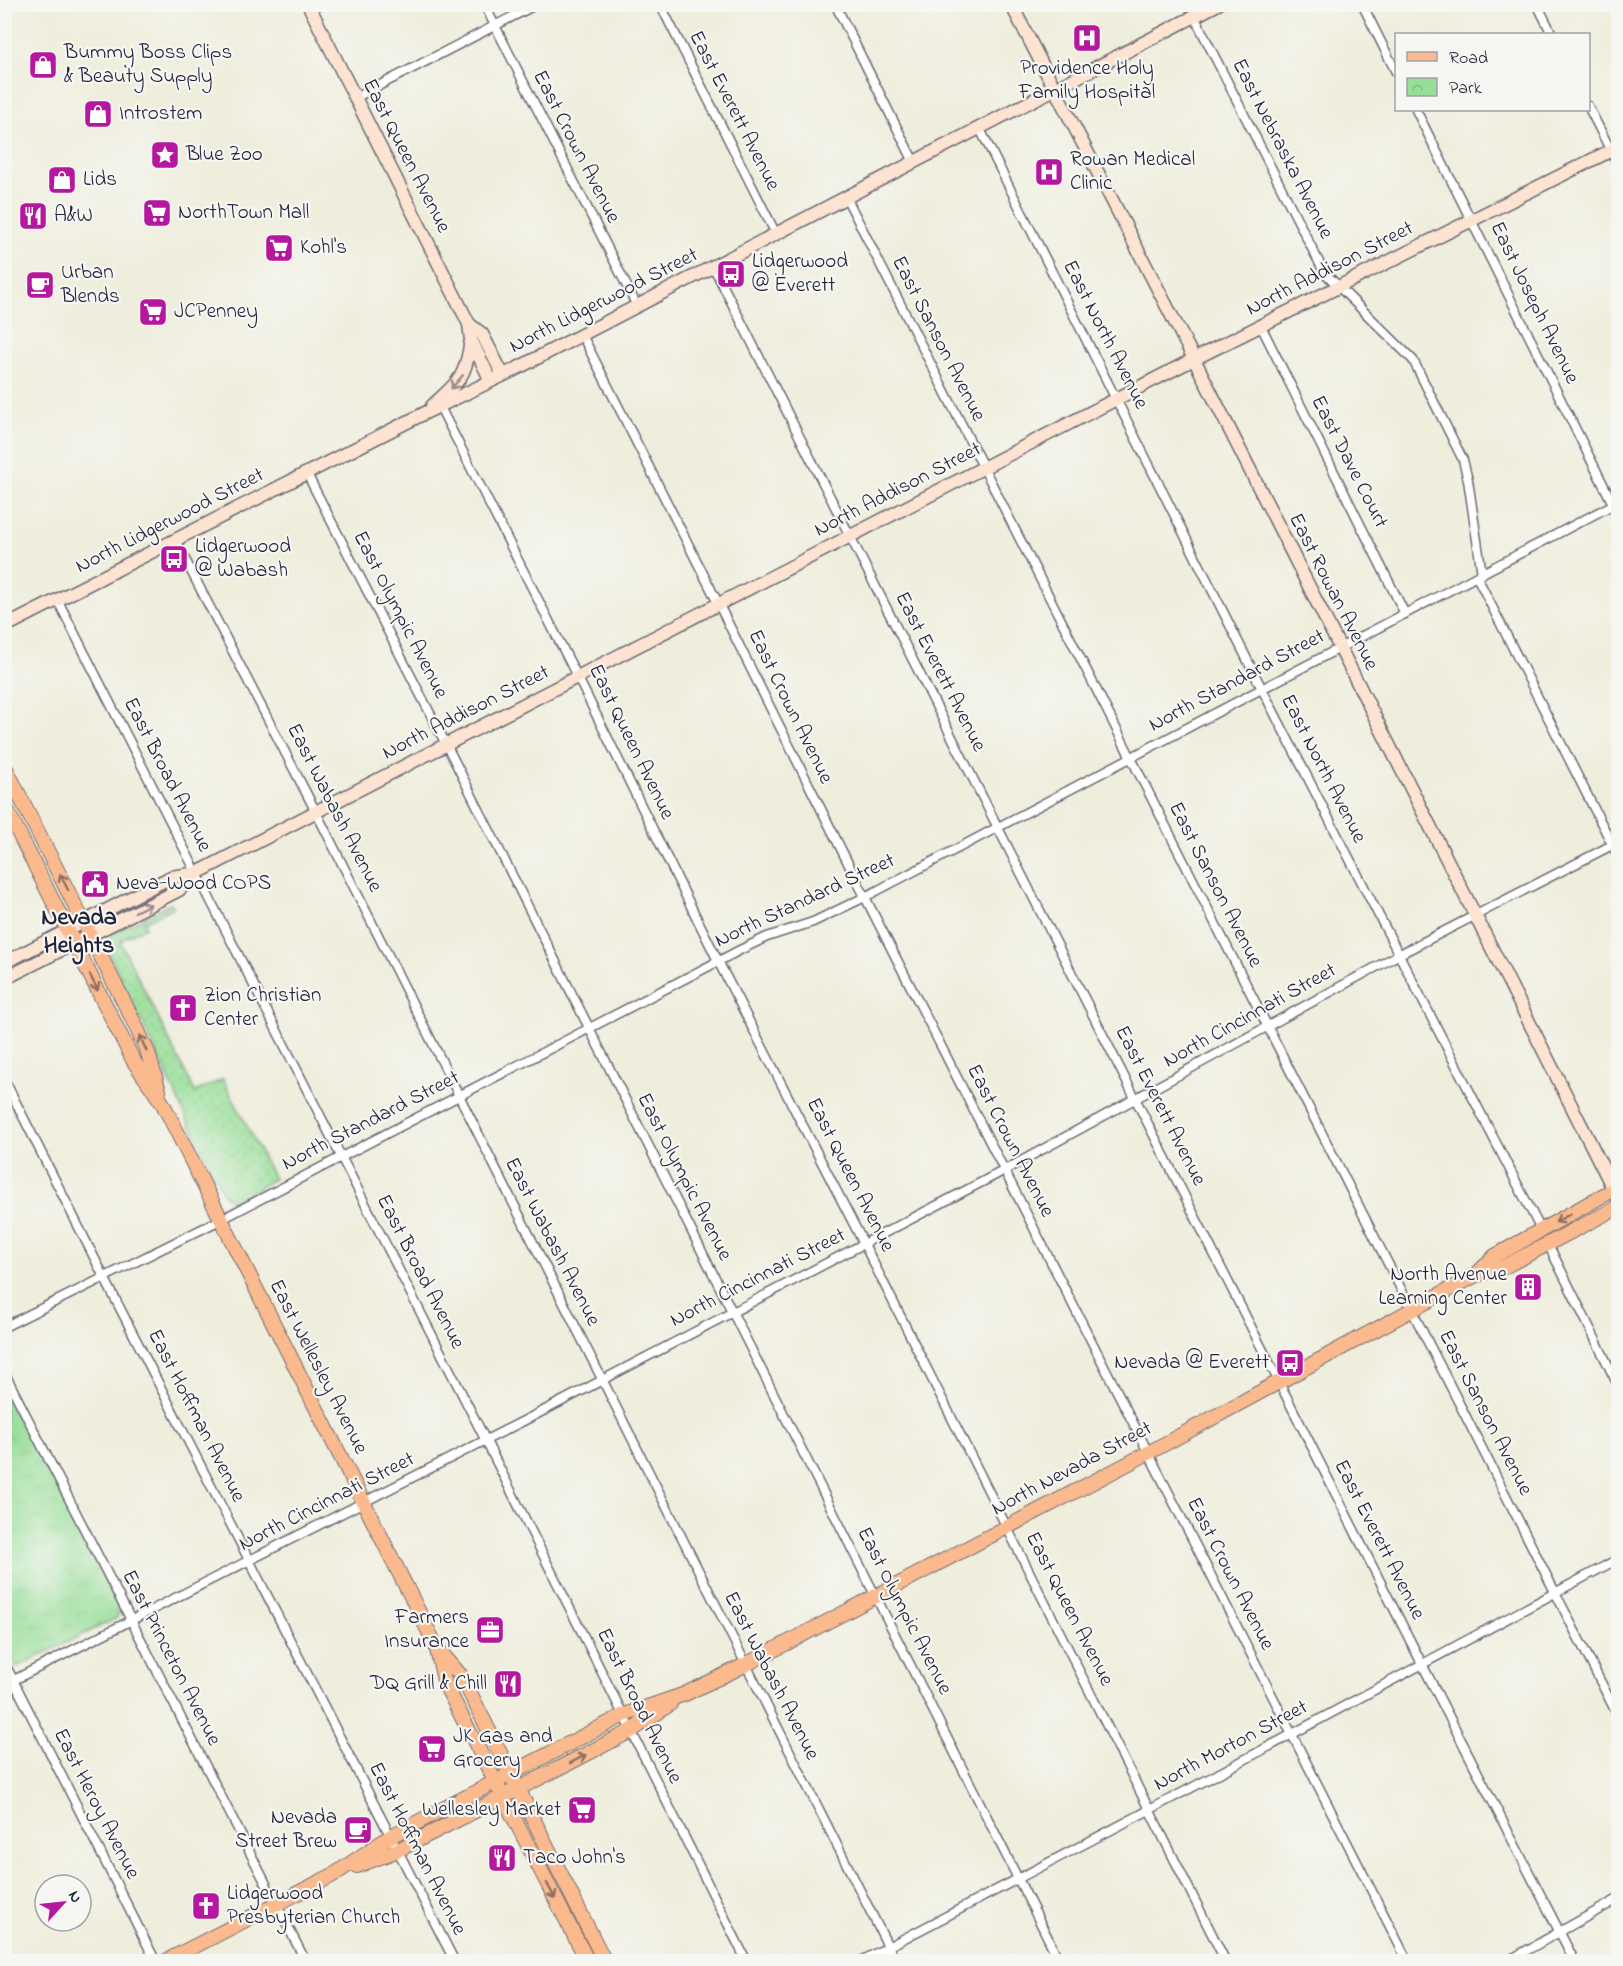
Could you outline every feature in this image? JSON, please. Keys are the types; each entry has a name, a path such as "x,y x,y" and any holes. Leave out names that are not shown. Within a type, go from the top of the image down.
{"main road":[{"name":"East Wellesley Avenue","path":"4,765 148,1053 163,1104"},
{"name":"East Wellesley Avenue","path":"4,804 133,1060 163,1104 437,1648 462,1677 605,1962"},
{"name":"North Nevada Street","path":"1476,1275 1495,1256 1617,1192"},
{"name":"North Nevada Street","path":"335,1874 391,1836 624,1716 685,1694 745,1665 1280,1383 1476,1275 1502,1268 1618,1207"},
{"name":"East Wellesley Avenue","path":"437,1648 445,1684 588,1962"},
{"name":"North Nevada Street","path":"164,1962 335,1874 398,1850 502,1798 631,1731 685,1694"}],"street":[{"name":"East Queen Avenue","path":"308,4 469,324 471,340 497,378"},
{"name":"East Crown Avenue","path":"484,4 637,306"},
{"path":"355,98 537,4"},
{"name":"East Everett Avenue","path":"660,4 776,234"},
{"path":"835,4 915,162"},
{"name":"East Rowan Avenue","path":"1011,4 1617,1192"},
{"name":"North Lidgerwood Street","path":"4,627 582,335 1218,4"},
{"path":"1362,4 1395,70"},
{"path":"1537,4 1552,33"},
{"name":"East Nebraska Avenue","path":"1194,16 1324,272 1413,360 1463,460 1468,480 1480,575 1616,844 1618,856"},
{"path":"1590,109 1615,148 1618,165"},
{"name":"East Joseph Avenue","path":"1417,111 1616,504 1618,514"},
{"name":"East North Avenue","path":"980,129 1262,689 1541,1230"},
{"name":"North Addison Street","path":"4,963 179,890 197,873 1117,398 1615,148"},
{"name":"East Sanson Avenue","path":"846,197 1618,1716"},
{"name":"East Everett Avenue","path":"713,266 1575,1962"},
{"name":"East Queen Avenue","path":"469,324 482,334 497,378"},
{"name":"East Dave Court","path":"1261,326 1405,615"},
{"name":"East Crown Avenue","path":"582,335 864,897 1408,1962"},
{"path":"424,413 456,384 464,372 471,340"},
{"name":"East Queen Avenue","path":"440,407 578,677 718,961 864,1244 1226,1962"},
{"name":"East Olympic Avenue","path":"307,474 877,1596 1060,1962"},
{"name":"North Standard Street","path":"4,1327 220,1220 590,1030 718,961 767,937 813,922 864,897 1616,504"},
{"name":"East Wabash Avenue","path":"175,540 316,812 896,1962"},
{"name":"East Broad Avenue","path":"58,601 486,1441 747,1962"},
{"name":"North Cincinnati Street","path":"4,1685 364,1504 864,1244 1005,1170 1398,955 1616,844"},
{"name":"North Addison Street","path":"4,979 71,936"},
{"name":"East Hoffman Avenue","path":"4,1079 455,1962"},
{"path":"1548,1244 1618,1385"},
{"name":"East Princeton Avenue","path":"4,1372 306,1962"},
{"name":"North Morton Street","path":"859,1962 1150,1810 1618,1559"},
{"name":"East Heroy Avenue","path":"4,1662 156,1962"},
{"path":"1506,1962 1618,1899"},
{"path":"4,1951 10,1962"}],"green space":[{"path":"171,903 174,907 144,922 146,927 122,939 121,943 195,1092 223,1079 274,1179 234,1201 225,1197 106,948 112,934"},
{"path":"5,1385 120,1610 117,1618 17,1667 4,1645"}],"place":[{"name":"Providence Holy Family Hospital","path":"1087,38"},
{"name":"Bummy Boss Clips & Beauty Supply","path":"43,65"},
{"name":"Introstem","path":"98,114"},
{"name":"Blue Zoo","path":"165,155"},
{"name":"Rowan Medical Clinic","path":"1049,172"},
{"name":"Lids","path":"62,180"},
{"name":"NorthTown Mall","path":"157,213"},
{"name":"A&W","path":"33,216"},
{"name":"Kohl's","path":"279,248"},
{"name":"Lidgerwood @ Everett","path":"731,274"},
{"name":"Urban Blends","path":"40,285"},
{"name":"JCPenney","path":"153,312"},
{"name":"Lidgerwood @ Wabash","path":"174,559"},
{"name":"Neva-Wood COPS","path":"95,884"},
{"name":"Zion Christian Center","path":"183,1008"},
{"name":"North Avenue Learning Center","path":"1528,1287"},
{"name":"Nevada @ Everett","path":"1290,1363"},
{"name":"Farmers Insurance","path":"490,1630"},
{"name":"DQ Grill & Chill","path":"508,1684"},
{"name":"JK Gas and Grocery","path":"432,1749"},
{"name":"Wellesley Market","path":"582,1810"},
{"name":"Nevada Street Brew","path":"358,1830"},
{"name":"Taco John's","path":"502,1858"},
{"name":"Lidgerwood Presbyterian Church","path":"206,1906"}],"district":[{"name":"Nevada Heights","path":"79,932"}]}
